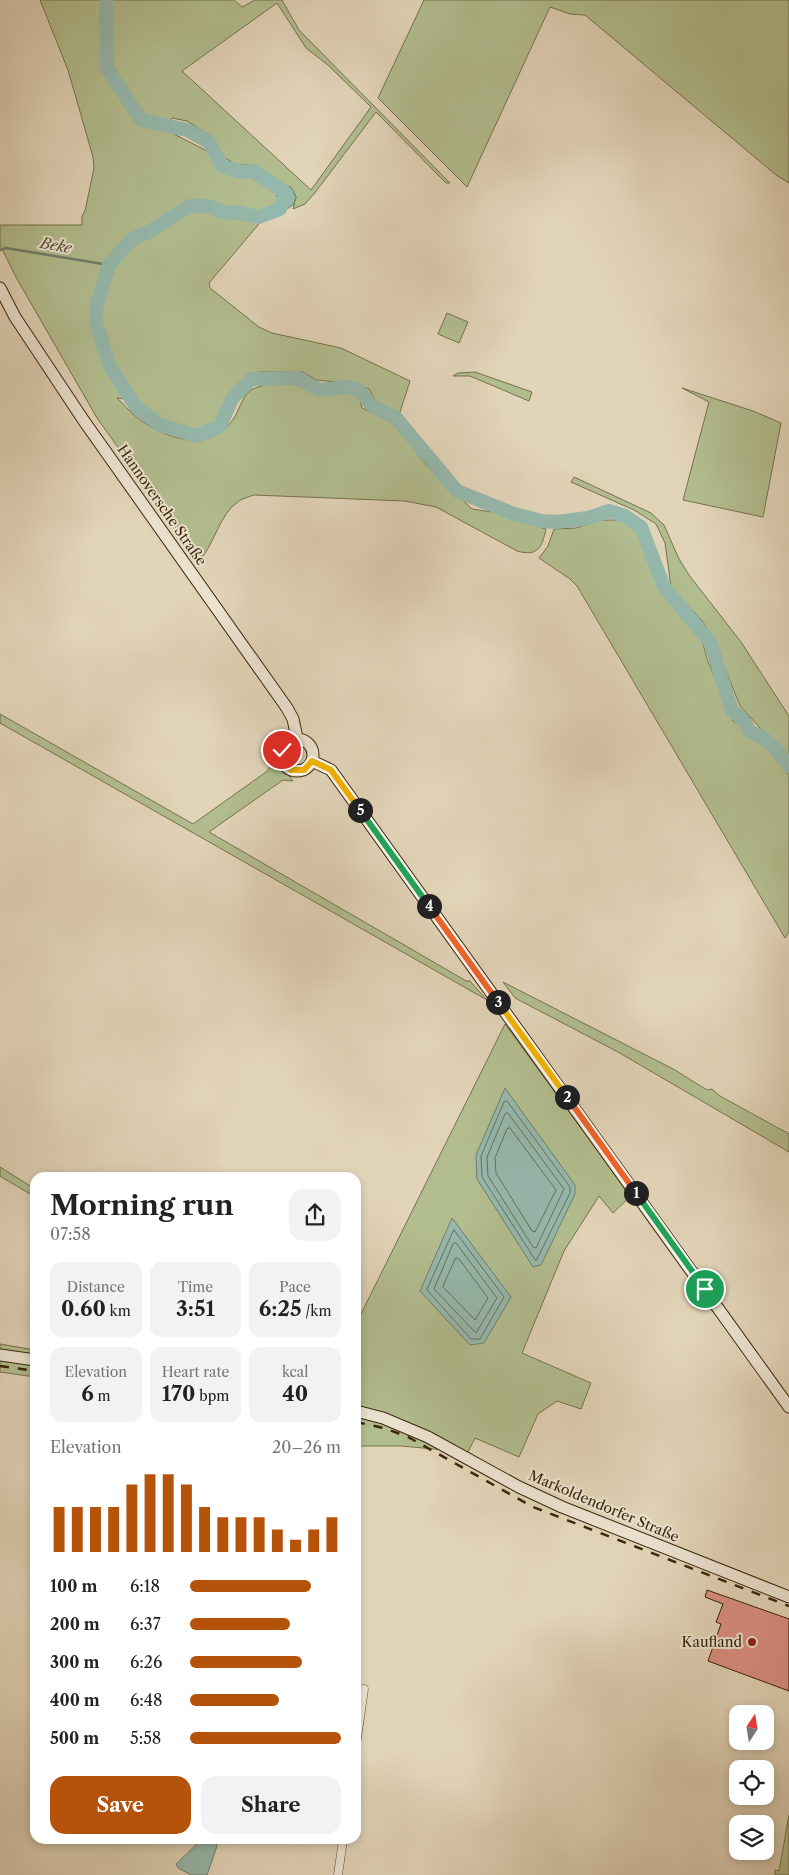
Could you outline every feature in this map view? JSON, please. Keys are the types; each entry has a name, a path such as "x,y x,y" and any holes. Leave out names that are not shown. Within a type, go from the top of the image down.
{"main road":[{"name":"Hannoversche Straße","path":"0,288 15,317 84,420 287,708 293,719 297,738"},
{"path":"297,738 309,744 314,752 312,761 307,768 299,771 291,770 284,764 281,755 284,745 297,738"},
{"path":"312,761 331,770 789,1407"},
{"path":"0,1355 30,1359"},
{"name":"Markoldendorfer Straße","path":"361,1412 382,1418 428,1437 519,1487 562,1507 789,1597"}],"street":[{"path":"0,303 15,317"},
{"path":"361,1710 364,1689"},
{"path":"338,1875 342,1844"}],"green space":[{"path":"40,0 234,0 242,7 255,0 282,0 299,30 450,183 446,183 376,112 314,194 305,204 293,209 296,197 291,187 280,185 254,165 237,165 223,157 212,137 187,121 172,118 164,129 209,152 217,166 236,176 253,176 276,192 279,202 209,283 210,288 259,327 272,333 341,348 410,381 399,415 376,402 369,389 357,384 316,380 303,372 259,372 249,376 230,396 216,421 198,431 165,422 143,409 134,400 117,398 134,415 158,431 171,436 199,440 212,437 224,430 234,418 248,393 255,388 266,385 289,383 313,392 340,391 359,397 362,408 393,422 426,465 472,509 492,512 546,529 543,541 538,549 530,553 517,551 436,507 405,501 254,495 241,500 227,513 199,561 97,418 17,279 0,245 0,225 82,225 82,216 85,211 94,168 93,157 68,70","holes":["277,3 306,48 328,65 371,107 311,190 182,71"]},
{"path":"424,0 789,0 789,183 776,175 585,15 570,14 550,7 467,187 378,98"},
{"path":"447,313 468,322 459,343 438,334"},
{"path":"475,372 532,392 529,401 470,376 453,376 458,373"},
{"path":"682,388 753,411 781,423 763,517 683,500 709,402"},
{"path":"574,477 651,513 664,525 679,559 689,575 741,642 789,716 789,760 740,706 714,640 703,622 671,587 665,543 656,524 634,510 571,482"},
{"path":"600,520 623,520 638,529 659,589 702,639 707,659 733,721 741,726 745,734 762,743 776,755 789,775 789,932 785,938 577,586 539,558 548,546 554,529 576,528"},
{"path":"0,714 193,824 266,772 276,760 293,781 283,780 209,832 468,982 469,980 487,1000 0,723"},
{"path":"503,982 675,1070 707,1090 712,1089 720,1096 789,1134 789,1152 618,1052 515,998"},
{"path":"505,1024 631,1196 613,1213 599,1196 564,1251 522,1353 591,1383 581,1409 557,1401 538,1414 519,1457 475,1438 468,1452 401,1446 361,1446 361,1314"},
{"path":"0,1167 30,1186 30,1194 0,1176"},
{"path":"0,1344 30,1349 30,1376 0,1372"},
{"path":"789,1815 789,1875 775,1875 775,1870 779,1871"}],"water":[{"path":"274,181 280,185 291,187 296,197 294,204 287,209 274,206 279,202 276,192 270,187"},
{"path":"505,1088 575,1185 575,1194 541,1265 533,1267 477,1179 476,1155"},
{"path":"452,1218 511,1297 484,1343 470,1345 420,1291"},
{"path":"197,1844 216,1844 207,1875 191,1875 178,1868 176,1864"}],"building":[{"name":"Kaufland","path":"707,1590 789,1619 789,1691 708,1661 721,1624 716,1622 723,1604 705,1597"}],"waterway":[{"path":"106,0 107,68 141,120 187,130 209,142 222,166 241,172 253,171 286,193 280,209 259,217 223,212 208,206 189,206 149,232 132,239 109,265 96,308 96,323 110,367 136,407 160,425 197,436 220,426 232,399 251,379 298,378 319,390 348,387 360,391 371,405 396,418 457,491 514,514 542,521 557,522 588,518 609,511 625,516 641,527 664,587 710,642 732,710 744,721 750,732 761,736 776,749 789,766"},
{"name":"Beke","path":"0,250 6,248 109,265"}],"railway":[{"path":"0,1366 30,1370"},
{"path":"361,1423 384,1428 408,1437 533,1507 789,1606"}],"place":[{"name":"Kaufland","path":"752,1642"}],"route":[{"path":"282,750 282,760 287,768 291,770 304,770 312,761 331,770 705,1289"}]}
